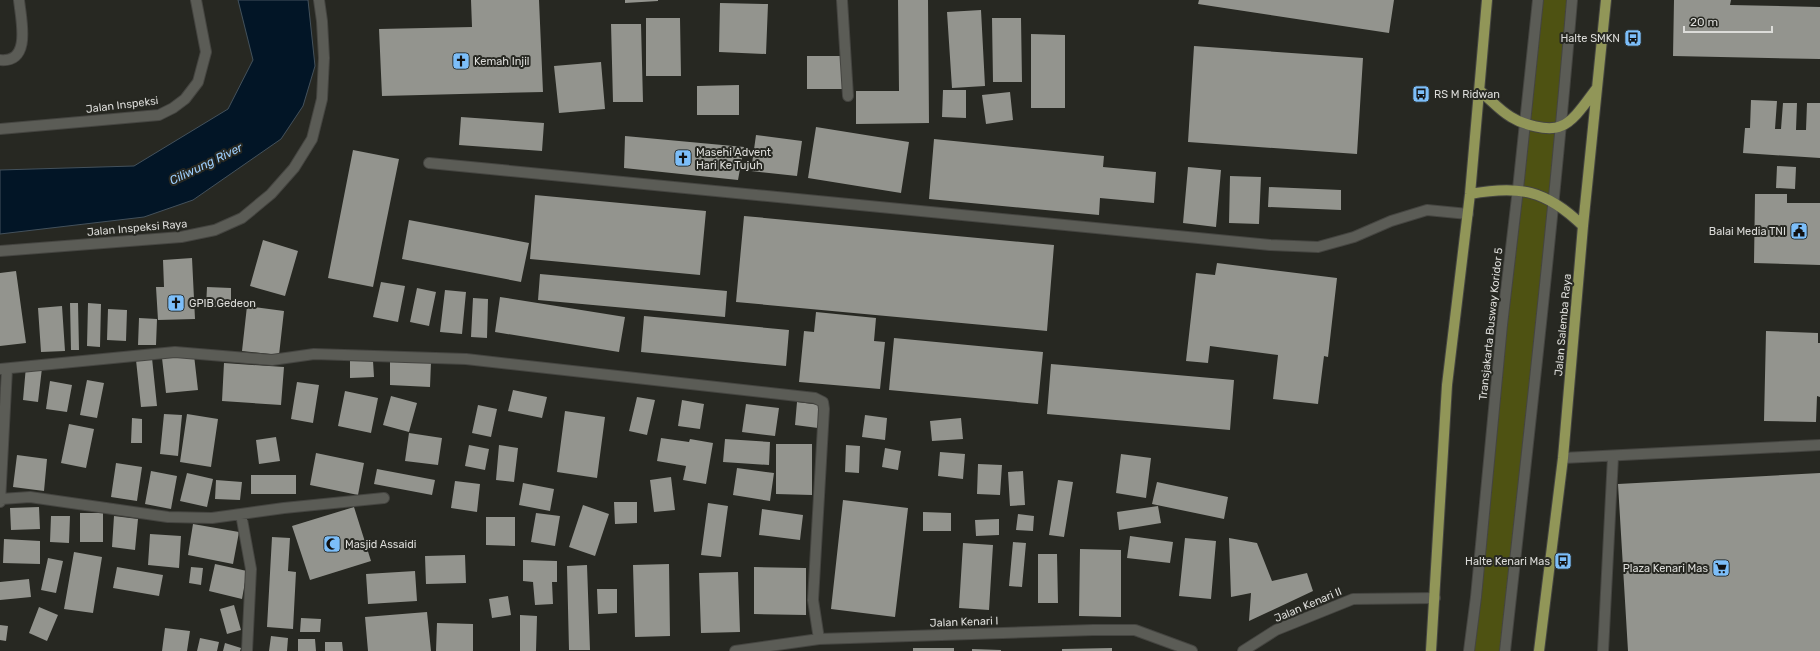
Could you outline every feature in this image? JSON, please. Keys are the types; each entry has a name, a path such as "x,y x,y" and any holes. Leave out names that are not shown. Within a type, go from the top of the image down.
{"main road":[{"path":"1431,651 1447,385 1468,214 1487,0"},
{"name":"Jalan Salemba Raya","path":"1539,651 1563,458 1583,226 1606,0"},
{"path":"1480,91 1511,117 1524,122 1552,128 1562,126 1580,109 1597,88"},
{"path":"1470,194 1495,189 1527,190 1554,202 1570,212 1583,226"}],"street":[{"path":"0,60 7,61 17,56 21,49 22,40 19,0"},
{"name":"Jalan Inspeksi","path":"0,129 159,115 173,108 185,99 198,82 206,52 196,0"},
{"name":"Jalan Inspeksi Raya","path":"0,251 181,237 215,230 242,218 271,194 294,168 312,139 322,99 324,58 319,0"},
{"path":"842,0 848,96"},
{"name":"Transjakarta Busway Koridor 5","path":"1469,651 1502,325 1538,0"},
{"path":"1505,651 1562,126 1572,0"},
{"path":"429,163 1270,245 1318,247 1354,237 1392,221 1427,210 1468,214"},
{"path":"384,498 284,508 212,518 168,518 30,498 0,501 4,369 175,352 272,360 314,354 450,358 814,398 823,402 824,409 813,600 819,639"},
{"path":"1563,458 1613,457 1820,445"},
{"path":"1603,651 1613,457"},
{"path":"241,514 250,569 247,651"},
{"name":"Jalan Kenari II","path":"1243,651 1276,630 1352,599 1435,598"},
{"name":"Jalan Kenari I","path":"735,651 819,639 1093,630 1135,630 1192,651"}],"green space":[{"path":"1538,0 1572,0 1505,651 1469,651"}],"water":[{"name":"Ciliwung River","path":"238,0 308,0 315,66 303,106 281,139 193,200 144,217 0,234 0,170 134,166 228,109 253,60"}],"building":[{"name":"Kemah Injil","path":"471,0 539,0 543,92 382,96 379,29 472,27"},
{"path":"625,0 658,0 658,1 625,3"},
{"path":"898,0 928,0 929,123 856,124 856,91 899,91"},
{"path":"1199,0 1394,0 1389,33 1198,4"},
{"path":"1674,0 1731,0 1730,5 1820,7 1820,59 1673,56"},
{"path":"720,3 768,4 766,54 719,52"},
{"path":"981,10 985,86 952,88 947,12"},
{"path":"646,18 680,18 681,76 646,76"},
{"path":"992,18 1021,18 1022,82 993,82"},
{"path":"611,24 641,24 643,102 613,102"},
{"path":"1031,34 1065,35 1065,108 1031,108"},
{"path":"1194,46 1363,58 1357,154 1188,142"},
{"path":"807,56 844,56 844,89 807,89"},
{"path":"601,62 605,109 559,113 554,66"},
{"path":"739,85 739,115 697,115 697,86"},
{"path":"943,90 966,90 966,118 942,117"},
{"path":"1010,92 1013,120 986,124 982,95"},
{"path":"1751,100 1777,101 1775,129 1781,129 1783,103 1797,103 1796,130 1806,130 1807,103 1820,103 1820,158 1743,153 1745,128 1750,128"},
{"path":"461,117 544,123 542,151 459,145"},
{"path":"816,127 909,142 901,193 808,178"},
{"path":"756,135 802,141 797,176 751,171"},
{"name":"Masehi Advent Hari Ke Tujuh","path":"625,136 744,147 738,180 624,168"},
{"path":"934,139 1104,156 1103,167 1156,172 1154,203 1100,198 1099,215 929,199"},
{"path":"353,150 399,159 373,287 328,278"},
{"path":"1777,166 1796,167 1795,189 1776,188"},
{"path":"1188,167 1221,170 1216,227 1183,223"},
{"path":"1230,176 1261,177 1259,224 1229,223"},
{"path":"1269,187 1341,190 1341,210 1268,207"},
{"path":"1755,194 1787,194 1787,203 1820,203 1820,265 1754,263"},
{"path":"535,195 706,211 700,275 530,259"},
{"path":"744,216 1054,245 1047,331 736,302"},
{"path":"409,220 529,243 521,282 402,259"},
{"path":"263,240 298,251 285,296 250,286"},
{"name":"GPIB Gedeon","path":"192,258 195,319 158,320 156,287 164,287 163,260"},
{"path":"1217,263 1337,278 1328,357 1324,356 1318,404 1273,399 1278,355 1210,346 1208,363 1186,361 1196,273 1215,275"},
{"path":"16,271 26,343 0,346 0,273"},
{"path":"540,274 727,291 725,317 538,300"},
{"path":"381,282 405,286 398,322 373,317"},
{"path":"207,287 231,288 231,307 206,307"},
{"path":"417,288 436,292 429,326 410,322"},
{"path":"445,290 466,292 462,334 440,332"},
{"path":"500,297 625,317 619,352 495,332"},
{"path":"473,298 488,299 487,338 471,337"},
{"path":"70,303 78,303 79,350 71,350"},
{"path":"88,303 101,304 100,347 87,346"},
{"path":"62,306 65,351 41,352 38,308"},
{"path":"247,306 284,311 279,355 242,351"},
{"path":"108,309 127,310 126,341 107,340"},
{"path":"816,312 876,318 874,341 885,342 880,389 799,382 804,331 814,332"},
{"path":"644,316 789,330 786,366 641,352"},
{"path":"139,318 157,319 156,345 138,345"},
{"path":"1766,331 1818,333 1818,343 1820,343 1820,397 1817,396 1816,422 1764,421"},
{"path":"894,338 1043,352 1038,404 889,390"},
{"path":"194,355 198,390 166,393 162,358"},
{"path":"152,358 157,406 141,407 136,360"},
{"path":"350,361 373,361 374,377 350,378"},
{"path":"390,361 431,362 430,387 390,385"},
{"path":"224,363 284,367 281,405 222,401"},
{"path":"1051,364 1234,380 1230,430 1047,414"},
{"path":"26,366 42,368 38,402 23,400"},
{"path":"87,380 104,383 97,418 80,415"},
{"path":"50,381 72,385 67,412 46,409"},
{"path":"297,382 319,385 313,423 291,419"},
{"path":"513,390 547,397 542,418 508,411"},
{"path":"345,391 378,398 371,433 338,426"},
{"path":"391,396 417,403 409,432 383,425"},
{"path":"637,397 655,400 647,435 629,431"},
{"path":"682,400 704,404 700,429 678,426"},
{"path":"797,402 820,405 818,428 795,425"},
{"path":"746,404 779,408 775,436 742,432"},
{"path":"478,405 497,409 491,437 472,433"},
{"path":"565,411 605,417 597,478 557,472"},
{"path":"164,414 182,415 178,456 160,454"},
{"path":"187,414 218,419 211,467 180,462"},
{"path":"865,415 887,418 885,440 862,437"},
{"path":"132,418 142,419 142,443 131,443"},
{"path":"961,418 963,439 932,441 930,421"},
{"path":"69,424 94,429 86,468 61,463"},
{"path":"409,433 442,438 438,465 405,461"},
{"path":"276,437 280,461 259,464 256,440"},
{"path":"661,438 689,442 690,439 713,443 706,484 683,480 686,466 657,461"},
{"path":"725,439 770,442 769,465 723,462"},
{"path":"776,444 812,444 812,495 776,494"},
{"path":"469,445 489,449 485,470 465,466"},
{"path":"499,445 518,448 514,482 496,480"},
{"path":"846,445 860,446 859,473 845,472"},
{"path":"885,448 901,451 898,470 882,467"},
{"path":"940,452 965,454 963,479 938,476"},
{"path":"316,453 364,463 358,495 310,485"},
{"path":"1121,454 1151,458 1146,498 1116,493"},
{"path":"17,455 47,459 44,491 13,487"},
{"path":"116,463 142,467 137,501 111,497"},
{"path":"978,464 1002,465 1000,495 977,494"},
{"path":"737,468 774,473 770,501 733,495"},
{"path":"377,469 435,480 432,495 374,484"},
{"path":"151,471 177,476 171,509 145,504"},
{"path":"1023,471 1025,505 1010,506 1008,472"},
{"path":"187,473 213,479 207,507 180,501"},
{"name":"Plaza Kenari Mas","path":"1820,473 1820,651 1628,651 1618,484"},
{"path":"251,475 296,475 296,494 251,494"},
{"path":"671,477 675,510 654,512 650,480"},
{"path":"216,480 242,482 240,500 215,499"},
{"path":"1058,480 1073,482 1064,537 1049,535"},
{"path":"455,481 480,484 477,512 451,508"},
{"path":"1157,482 1228,497 1224,519 1152,504"},
{"path":"523,483 554,489 550,511 519,505"},
{"path":"843,500 908,508 895,617 831,609"},
{"path":"614,502 637,502 637,523 615,524"},
{"path":"708,503 728,506 721,557 701,555"},
{"path":"583,505 609,514 595,556 569,547"},
{"path":"1158,506 1161,523 1119,530 1117,512"},
{"path":"39,507 40,529 11,530 10,508"},
{"name":"Masjid Assaidi","path":"354,507 371,561 310,580 292,526"},
{"path":"762,509 803,515 800,540 759,535"},
{"path":"923,512 951,513 951,531 923,531"},
{"path":"80,513 103,513 103,542 80,542"},
{"path":"536,513 560,516 555,546 531,542"},
{"path":"1018,514 1034,516 1033,531 1016,530"},
{"path":"51,516 70,516 69,543 50,542"},
{"path":"114,516 138,519 135,550 112,547"},
{"path":"486,517 515,517 515,546 486,545"},
{"path":"999,519 999,535 976,536 975,520"},
{"path":"193,524 239,532 233,564 188,555"},
{"path":"150,534 181,536 179,568 148,565"},
{"path":"1130,536 1173,542 1170,563 1127,558"},
{"path":"272,537 290,538 288,571 296,572 293,629 267,627"},
{"path":"1185,538 1216,541 1211,599 1179,596"},
{"path":"1229,538 1257,543 1272,581 1307,573 1313,591 1249,621 1251,593 1231,597"},
{"path":"4,539 40,541 40,564 3,563"},
{"path":"1013,542 1026,543 1022,587 1009,586"},
{"path":"963,543 993,545 989,610 959,608"},
{"path":"1080,549 1121,550 1121,617 1079,616"},
{"path":"74,552 102,557 93,613 64,609"},
{"path":"1038,554 1057,554 1058,603 1038,603"},
{"path":"465,555 466,583 426,584 425,556"},
{"path":"48,558 63,561 56,593 41,590"},
{"path":"523,560 557,561 557,582 552,582 553,604 535,605 533,582 523,581"},
{"path":"215,564 247,571 242,599 209,591"},
{"path":"669,564 670,636 635,637 633,565"},
{"path":"587,565 590,650 569,650 567,566"},
{"path":"117,567 163,575 159,596 113,588"},
{"path":"191,567 203,568 201,585 189,583"},
{"path":"754,567 806,568 806,615 754,614"},
{"path":"415,571 417,601 368,604 366,574"},
{"path":"738,572 740,632 701,633 699,573"},
{"path":"29,579 31,597 0,600 0,582"},
{"path":"597,589 617,589 617,613 598,614"},
{"path":"508,596 511,615 492,618 489,599"},
{"path":"234,605 241,630 227,634 220,609"},
{"path":"39,607 58,615 47,641 29,633"},
{"path":"427,612 431,651 368,651 365,617"},
{"path":"520,615 537,616 536,651 520,651"},
{"path":"301,618 321,619 320,632 300,632"},
{"path":"437,623 473,624 473,651 436,651"},
{"path":"0,625 8,626 6,641 0,640"},
{"path":"165,628 190,631 187,651 162,651"},
{"path":"271,636 288,638 287,651 269,651"},
{"path":"200,638 219,642 217,651 197,651"},
{"path":"298,639 315,639 316,651 298,651"},
{"path":"325,642 342,642 343,651 325,651"},
{"path":"225,643 241,648 240,651 223,651"},
{"path":"913,648 954,648 954,651 913,651"},
{"path":"1112,648 1112,651 1062,651 1062,649"},
{"path":"972,649 1001,650 1001,651 972,651"}],"place":[{"name":"Halte SMKN","path":"1633,38"},
{"name":"Kemah Injil","path":"461,61"},
{"name":"RS M Ridwan","path":"1421,94"},
{"name":"Masehi Advent Hari Ke Tujuh","path":"683,158"},
{"name":"Balai Media TNI","path":"1799,231"},
{"name":"GPIB Gedeon","path":"176,303"},
{"name":"Masjid Assaidi","path":"332,544"},
{"name":"Halte Kenari Mas","path":"1563,561"},
{"name":"Plaza Kenari Mas","path":"1721,568"}]}
